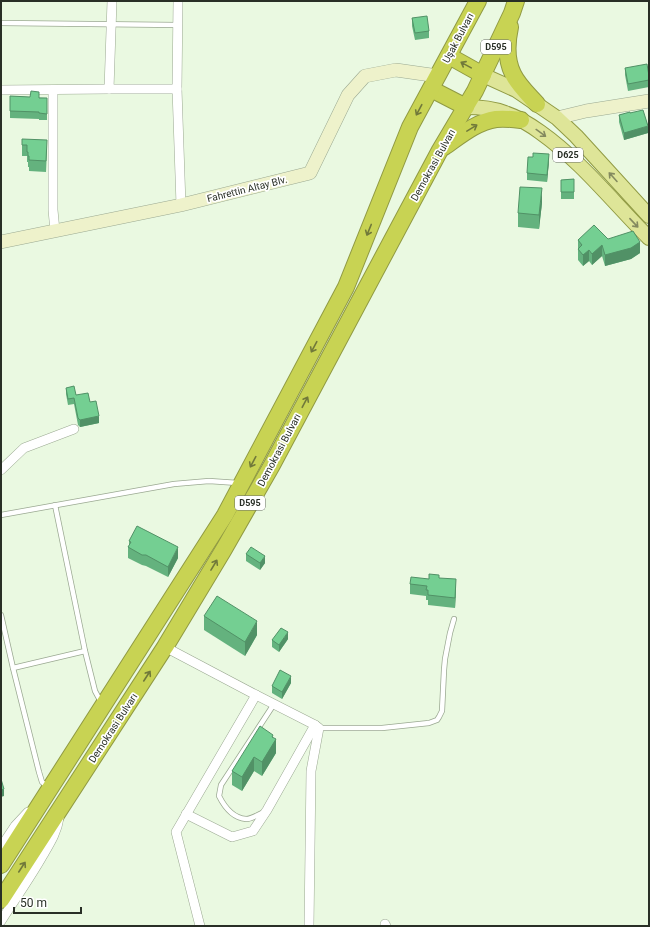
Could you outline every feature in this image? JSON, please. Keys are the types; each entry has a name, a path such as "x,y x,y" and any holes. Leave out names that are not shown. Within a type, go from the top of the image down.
{"highway":[{"name":"Uşak Bulvarı","path":"434,82 478,1"},
{"path":"514,7 508,43 510,66 519,83 537,104"},
{"name":"D595","path":"483,75 514,7"},
{"path":"448,56 483,75"},
{"name":"Demokrasi Bulvarı","path":"1,900 165,647 224,549 272,465 440,150 475,92 483,75"},
{"path":"434,82 466,107"},
{"name":"Demokrasi Bulvarı","path":"1,865 221,522 346,287 410,127 434,82"},
{"path":"440,150 470,128 487,121 504,118 521,120"}],"main road":[{"name":"D625","path":"483,75 516,90 557,118 576,136 649,216"},
{"name":"D625","path":"466,107 482,107 506,113 521,120 543,134 565,152 590,176 649,238"}],"street":[{"path":"109,89 112,1"},
{"path":"178,1 177,89 181,205"},
{"name":"Fahrettin Altay Blv.","path":"1,242 181,205 310,173 348,95 365,76 396,70 434,82"},
{"path":"1,90 177,89"},
{"path":"53,90 52,210 56,231"},
{"path":"557,118 586,111 649,101"},
{"path":"1,470 24,448 74,429"},
{"path":"165,647 317,727"},
{"path":"200,926 176,832 256,695"},
{"path":"186,814 232,838 253,831 317,727"},
{"path":"309,926 311,771 317,727"},
{"path":"1,847 23,817 41,803"},
{"path":"1,921 35,869 53,837 58,823 60,808"}],"lane":[{"path":"1,23 178,25"},
{"path":"1,515 174,484 209,481 242,483"},
{"path":"55,505 85,651 95,691 104,705"},
{"path":"1,615 39,772 42,782 50,789"},
{"path":"317,727 382,728 429,723 437,720 442,711 444,670 447,648 454,619"},
{"path":"13,668 85,651"},
{"path":"267,810 246,819 236,816 225,807 219,796 221,786 274,704"}],"building":[{"path":"427,16 429,31 415,33 412,18"},
{"path":"647,64 649,80 628,84 625,68"},
{"path":"31,91 39,92 39,98 47,98 47,114 39,112 10,111 10,96 30,97"},
{"path":"643,110 648,126 624,133 619,115"},
{"path":"22,139 47,140 46,161 29,160 27,145 22,145"},
{"path":"533,153 549,154 547,175 527,173 528,157 533,157"},
{"path":"574,179 574,192 561,192 561,180"},
{"path":"520,187 542,188 539,215 518,213"},
{"path":"594,225 608,239 633,231 640,242 631,248 605,255 602,245 592,254 589,250 583,255 578,249 582,245 578,240"},
{"path":"74,386 76,395 88,393 90,402 96,401 99,416 80,420 78,418 74,398 68,399 66,388"},
{"path":"137,526 178,547 168,567 128,547 131,542 129,541"},
{"path":"251,547 265,556 260,563 246,554"},
{"path":"429,574 439,575 439,578 456,579 455,598 428,595 428,590 426,590 427,586 410,584 411,577 429,579"},
{"path":"217,596 257,621 245,642 204,616"},
{"path":"281,628 288,632 279,645 272,640"},
{"path":"280,670 291,676 282,692 272,686"},
{"path":"260,726 273,735 272,737 276,739 262,762 254,757 242,777 232,771"},
{"path":"1,779 4,789 1,790"}]}
